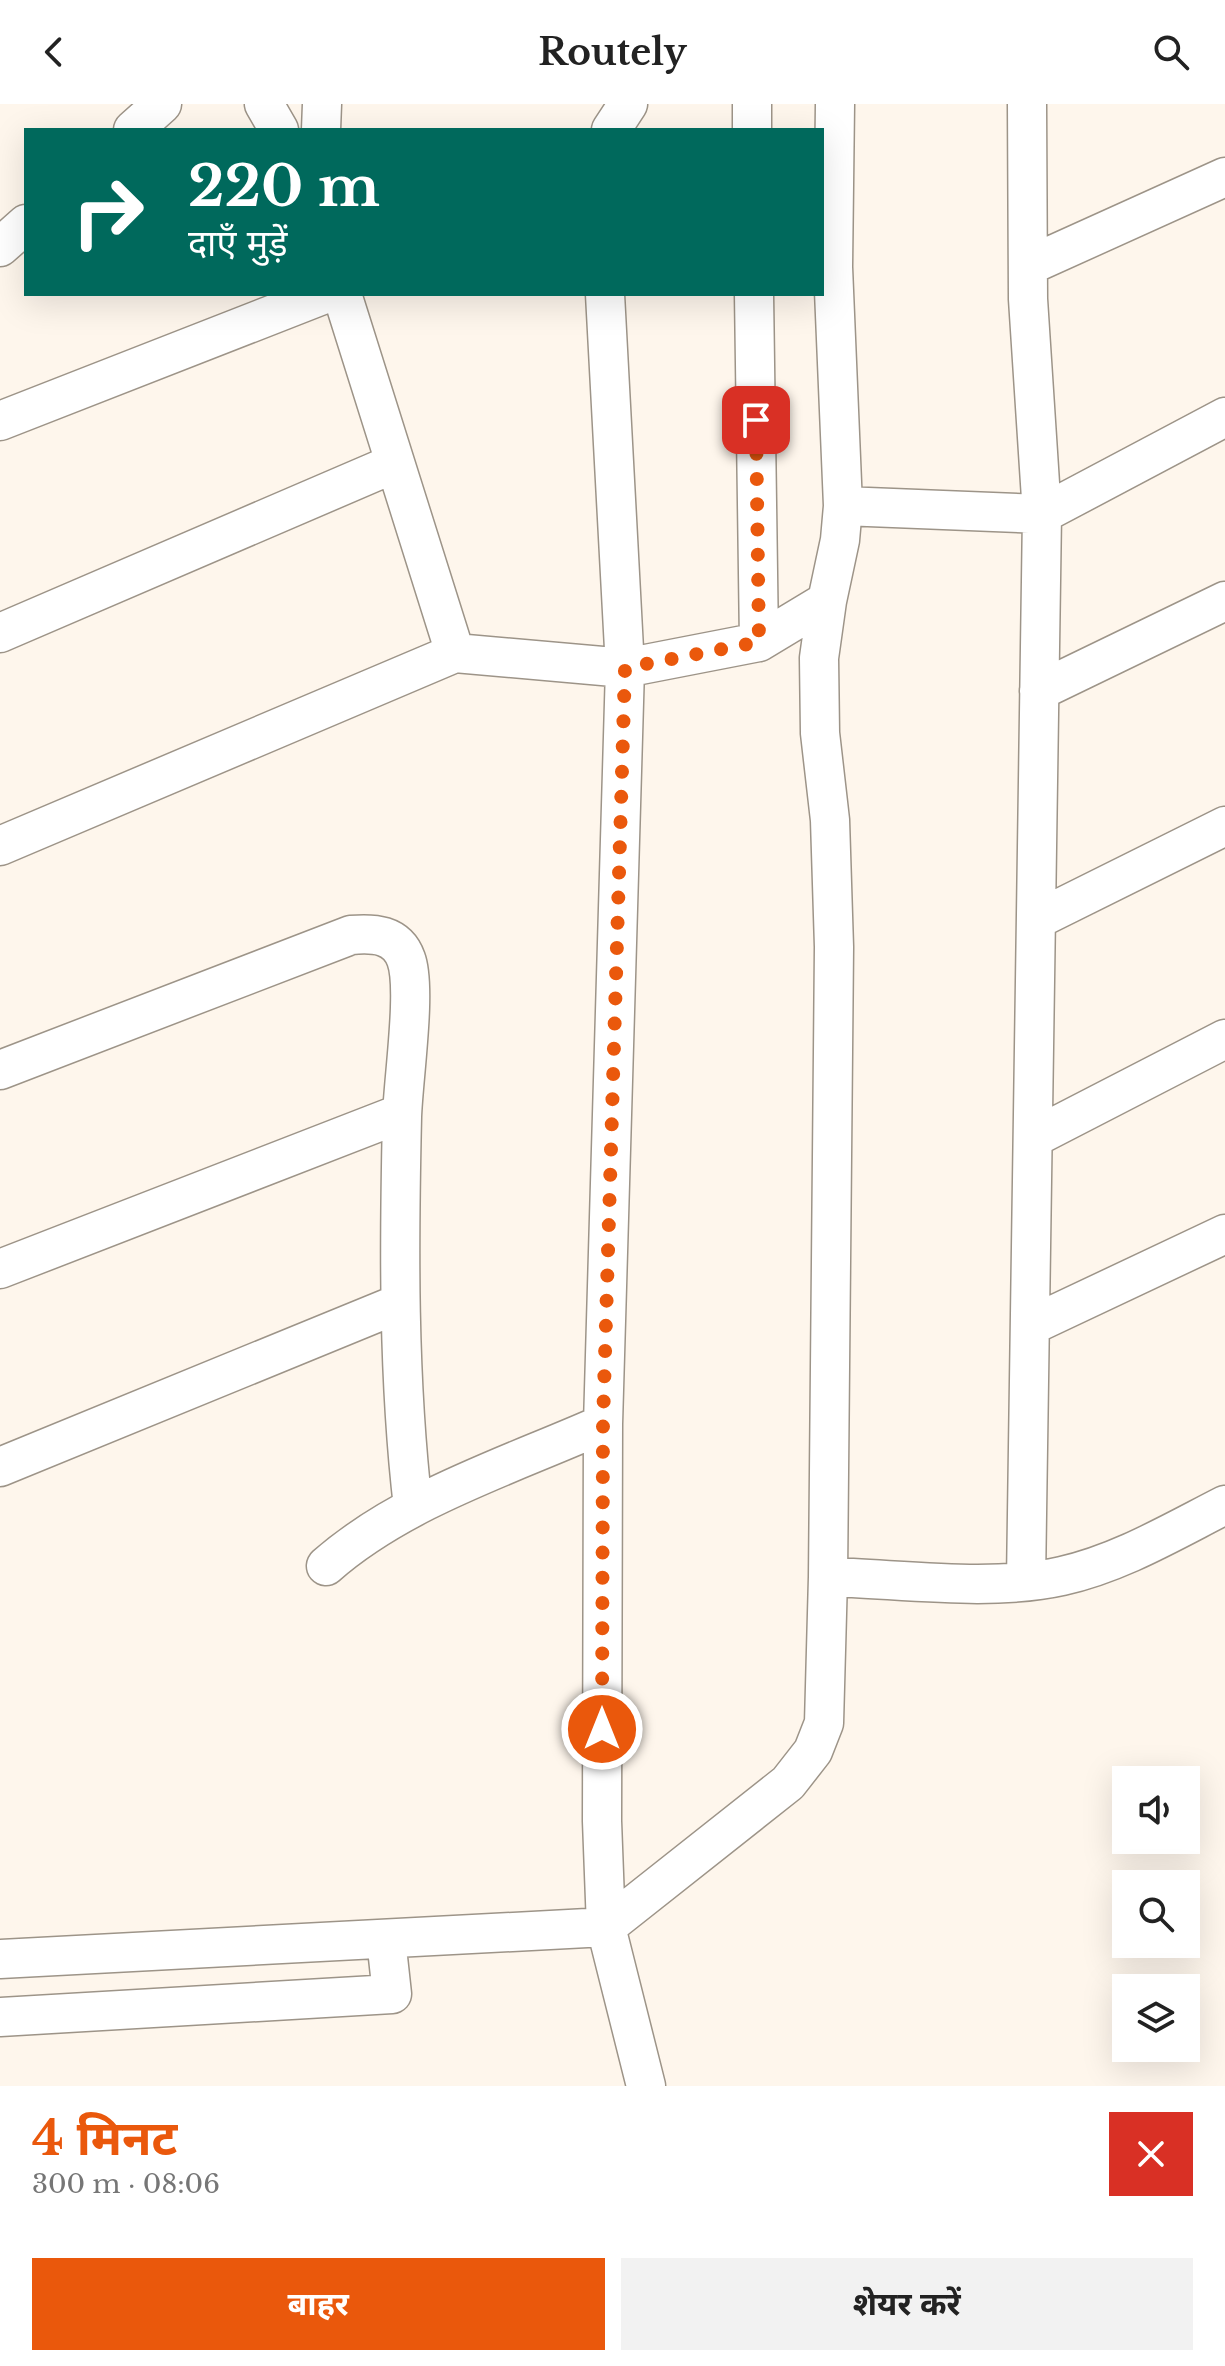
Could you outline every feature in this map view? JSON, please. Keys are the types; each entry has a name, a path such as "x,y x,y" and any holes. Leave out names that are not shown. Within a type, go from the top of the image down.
{"street":[{"path":"135,128 162,104"},
{"path":"264,104 278,128"},
{"path":"321,128 322,104"},
{"path":"612,128 628,104"},
{"path":"752,104 752,128"},
{"path":"0,1959 606,1927 788,1783 813,1751 824,1723 828,1577 834,947 830,820 820,733 819,658 843,506 833,267 835,104"},
{"path":"1026,1581 1042,514 1028,266 1027,104"},
{"path":"1028,266 1225,177"},
{"path":"0,247 24,226"},
{"path":"0,421 320,296"},
{"path":"343,296 455,653"},
{"path":"605,296 625,668 603,1424 602,1821 606,1927 646,2086"},
{"path":"754,296 759,642"},
{"path":"843,506 1042,514 1225,417"},
{"path":"0,633 393,464"},
{"path":"0,846 455,653 625,668 759,642 827,601"},
{"path":"1039,691 1225,601"},
{"path":"1036,920 1225,826"},
{"path":"0,1070 351,935 374,933 394,940 406,959 409,982 402,1113 398,1304 402,1398 413,1507"},
{"path":"1033,1138 1225,1039"},
{"path":"0,1269 402,1113"},
{"path":"1030,1326 1225,1234"},
{"path":"0,1467 398,1304"},
{"path":"326,1566 349,1546 413,1507 603,1424"},
{"path":"828,1577 1026,1581 1061,1576 1117,1560 1225,1505"},
{"path":"0,2017 392,1994 386,1939"}],"route":[{"path":"602,1729 603,1424 625,668 759,642 756,420"}]}
